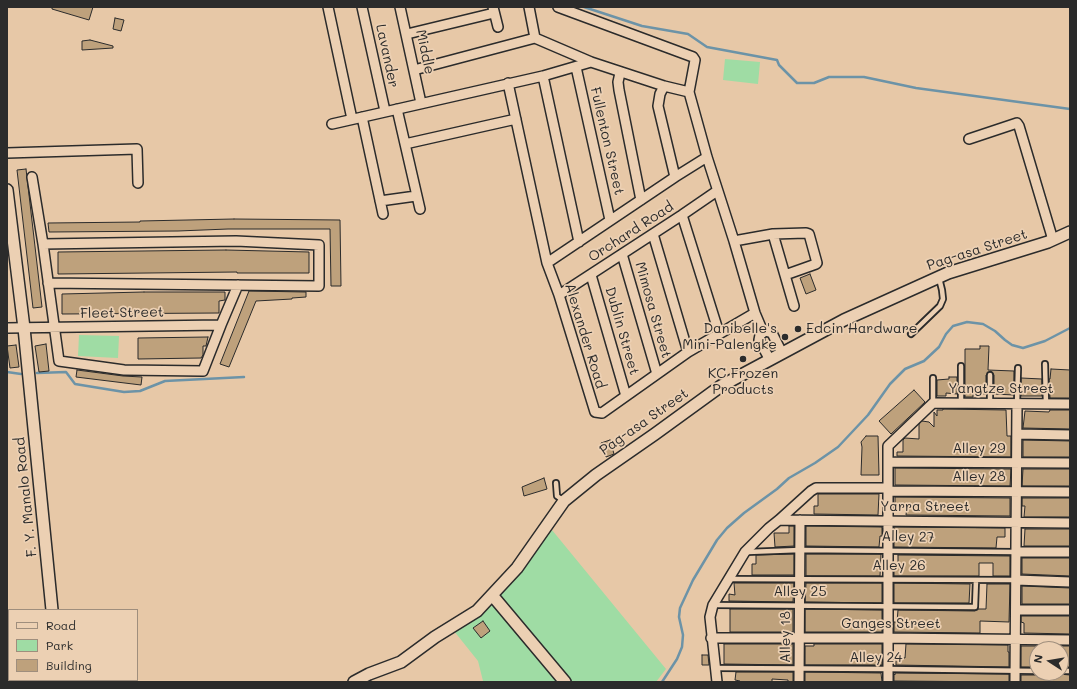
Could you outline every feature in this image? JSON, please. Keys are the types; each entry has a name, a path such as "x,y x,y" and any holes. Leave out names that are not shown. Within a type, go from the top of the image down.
{"street":[{"path":"328,7 383,214"},
{"name":"Lavander","path":"362,7 385,111"},
{"name":"Middle","path":"400,7 421,103"},
{"path":"529,7 535,38"},
{"path":"558,7 693,57 695,60 689,92 717,191 734,241 755,313 763,332"},
{"path":"406,34 493,10 498,27"},
{"path":"414,70 535,38 591,62 664,86 689,92"},
{"path":"332,124 543,76 591,62"},
{"name":"Fullenton Street","path":"576,67 610,220"},
{"path":"620,72 618,82 619,90 642,200"},
{"path":"543,76 579,242"},
{"name":"Alexander Road","path":"508,83 547,263 559,295 596,413 602,412 688,352 755,313"},
{"path":"664,86 660,94 658,106 674,177"},
{"path":"397,109 420,209"},
{"path":"405,144 516,119"},
{"path":"968,139 1017,123 1053,240"},
{"path":"7,153 138,149 138,183"},
{"path":"547,263 674,177 707,157"},
{"path":"32,177 59,361 124,370 203,371 238,285"},
{"name":"F. Y. Manalo Road","path":"7,190 24,328 52,609"},
{"name":"Orchard Road","path":"559,295 717,191"},
{"path":"380,201 416,196"},
{"path":"682,215 719,333"},
{"name":"Pag-asa Street","path":"354,682 368,674 401,662 435,637 477,611 516,568 564,501 596,475 721,386 844,320 948,273 1022,251 1070,232"},
{"path":"653,234 688,352"},
{"path":"734,241 773,234 809,234 818,262 785,275"},
{"path":"773,234 794,306"},
{"path":"43,244 236,241 319,245 319,286 48,283"},
{"name":"Mimosa Street","path":"622,254 657,374"},
{"name":"Dublin Street","path":"590,275 626,396"},
{"name":"Fleet Street","path":"7,328 221,325"},
{"path":"763,332 766,331 772,333 782,353"},
{"path":"763,332 760,335 759,340 770,360"},
{"path":"888,682 888,446 933,403"},
{"name":"Yangtze Street","path":"933,403 1070,404"},
{"path":"1015,682 1018,404"},
{"path":"1017,434 1070,435"},
{"name":"Alley 29","path":"888,462 1070,463"},
{"name":"Alley 28","path":"713,606 745,552 769,528 816,488 1070,492"},
{"name":"Yarra Street","path":"779,520 1016,522 1070,524"},
{"name":"Alley 18","path":"799,682 800,520"},
{"name":"Alley 27","path":"1016,552 1070,552"},
{"name":"Alley 26","path":"1016,580 1070,582"},
{"path":"492,595 565,682"},
{"path":"713,606 710,617 711,638 717,682"},
{"path":"1016,610 1070,610"},
{"name":"Ganges Street","path":"711,638 1070,640"}],"lane":[{"path":"911,334 940,306 943,299 939,277"},
{"path":"1045,364 1046,404"},
{"path":"961,366 961,403"},
{"path":"1018,368 1018,404"},
{"path":"990,375 990,403"},
{"path":"933,378 933,403"},
{"path":"556,483 558,496 564,501"},
{"name":"Alley 27","path":"745,552 800,550 1016,552"},
{"name":"Alley 26","path":"729,579 1016,580"},
{"name":"Alley 25","path":"713,606 975,608 976,580"},
{"name":"Alley 24","path":"715,668 1029,671"}],"green space":[{"path":"725,59 760,62 758,84 723,80"},
{"path":"79,335 119,336 118,358 78,356"},
{"path":"552,530 666,669 656,682 483,681 478,661 454,631 516,576"}],"building":[{"path":"52,7 93,7 89,20 52,9"},
{"path":"115,18 124,20 121,31 113,29"},
{"path":"90,40 113,46 113,48 82,50 82,41"},
{"path":"26,169 42,307 33,308 17,170"},
{"path":"234,219 340,220 341,286 331,286 330,229 49,232 48,223 140,222"},
{"path":"226,250 309,252 309,273 237,272 58,274 58,252"},
{"path":"810,274 816,290 806,294 800,278"},
{"path":"249,291 306,292 306,297 256,301 229,367 220,364"},
{"path":"225,292 225,300 219,301 219,313 62,314 62,294"},
{"path":"208,337 206,346 203,346 203,355 201,358 138,359 138,338"},
{"path":"46,344 49,371 39,372 35,346"},
{"path":"16,345 19,367 10,368 7,346"},
{"path":"980,346 989,346 988,370 1014,371 1014,395 994,394 994,375 990,371 986,375 986,394 973,393 973,397 965,397 965,349 980,349"},
{"path":"1051,369 1070,370 1070,398 1050,398 1049,379"},
{"path":"77,370 142,377 141,385 76,377"},
{"path":"949,377 957,377 957,394 946,393 946,396 937,396 937,380 949,379"},
{"path":"1021,378 1042,379 1042,396 1021,396"},
{"path":"914,390 925,402 891,434 879,421"},
{"path":"937,410 1006,410 1007,436 1011,436 1011,457 897,456 897,452 903,452 903,440 905,438 919,439 919,424 922,421 929,422 934,427 934,412 937,416"},
{"path":"1050,410 1070,410 1070,429 1023,428 1025,411 1049,412"},
{"path":"866,436 878,436 879,475 861,475 861,442"},
{"path":"610,440 614,454 606,457 601,443"},
{"path":"1023,440 1070,441 1070,457 1023,457"},
{"path":"895,468 1011,469 1010,486 895,485"},
{"path":"1023,469 1070,469 1070,486 1022,486"},
{"path":"544,478 547,489 524,496 522,487"},
{"path":"818,494 879,494 878,515 814,514 814,506 818,506"},
{"path":"895,497 1010,498 1010,516 906,515 907,506 895,506"},
{"path":"1022,498 1070,498 1070,517 1024,517 1025,506 1022,506"},
{"path":"789,526 794,526 794,546 775,547 774,533 789,533"},
{"path":"806,526 882,527 882,536 880,536 879,547 806,546"},
{"path":"894,527 1005,528 1005,537 997,537 996,548 894,547"},
{"path":"1025,529 1070,529 1070,546 1024,546"},
{"path":"794,554 794,575 752,575 752,564 756,564 756,555"},
{"path":"806,554 881,554 880,576 806,576"},
{"path":"898,555 1010,556 1010,576 993,576 993,563 979,563 979,576 894,576 894,565 898,566"},
{"path":"1022,558 1070,558 1070,576 1022,574"},
{"path":"734,583 794,583 793,602 729,601 729,594 735,595"},
{"path":"806,583 882,583 882,603 805,602"},
{"path":"894,583 970,584 969,603 894,603"},
{"path":"987,584 1010,584 1009,622 980,621 980,633 894,632 894,622 897,622 898,610 975,611 978,609 986,609"},
{"path":"1022,586 1070,588 1070,604 1022,604"},
{"path":"730,609 793,609 793,632 730,632"},
{"path":"805,609 882,610 882,632 805,632"},
{"path":"1021,616 1070,616 1070,634 1024,633 1024,623 1021,622"},
{"path":"483,621 490,631 481,638 473,628"},
{"path":"724,644 793,644 793,665 724,664"},
{"path":"814,644 882,644 882,665 805,665 805,646 814,646"},
{"path":"906,644 1008,645 1009,667 896,665 896,657 905,658"},
{"path":"1021,646 1029,646 1029,667 1021,667"},
{"path":"1069,646 1070,646 1069,667"},
{"path":"702,655 708,655 709,665 702,665"},
{"path":"736,672 793,672 793,682 788,682 788,680 772,679 772,682 740,682 735,680"},
{"path":"805,672 881,673 882,682 805,682"},
{"path":"895,673 1009,674 1009,682 894,681"},
{"path":"1021,675 1029,675 1029,681 1069,681 1070,675 1070,682 1021,682"}],"waterway":[{"path":"584,7 642,26 688,34 707,47 777,60 779,65 797,83 814,83 829,77 864,77 916,88 1070,109"},
{"path":"662,682 677,659 682,647 683,635 679,617 680,608 693,580 717,540 727,528 744,513 777,489 789,478 815,463 838,447 868,415 890,384 905,369 924,361 939,347 946,334 953,326 967,322 983,324 995,331 1012,345 1023,348 1045,341 1070,328"},
{"path":"7,372 21,374"},
{"path":"37,373 66,372 75,384 124,392 140,391 165,381 244,377"}],"place":[{"name":"Edcin Hardware","path":"798,329"},
{"name":"Danibelle's Mini-Palengke","path":"785,337"},
{"name":"KC Frozen Products","path":"743,359"}]}
